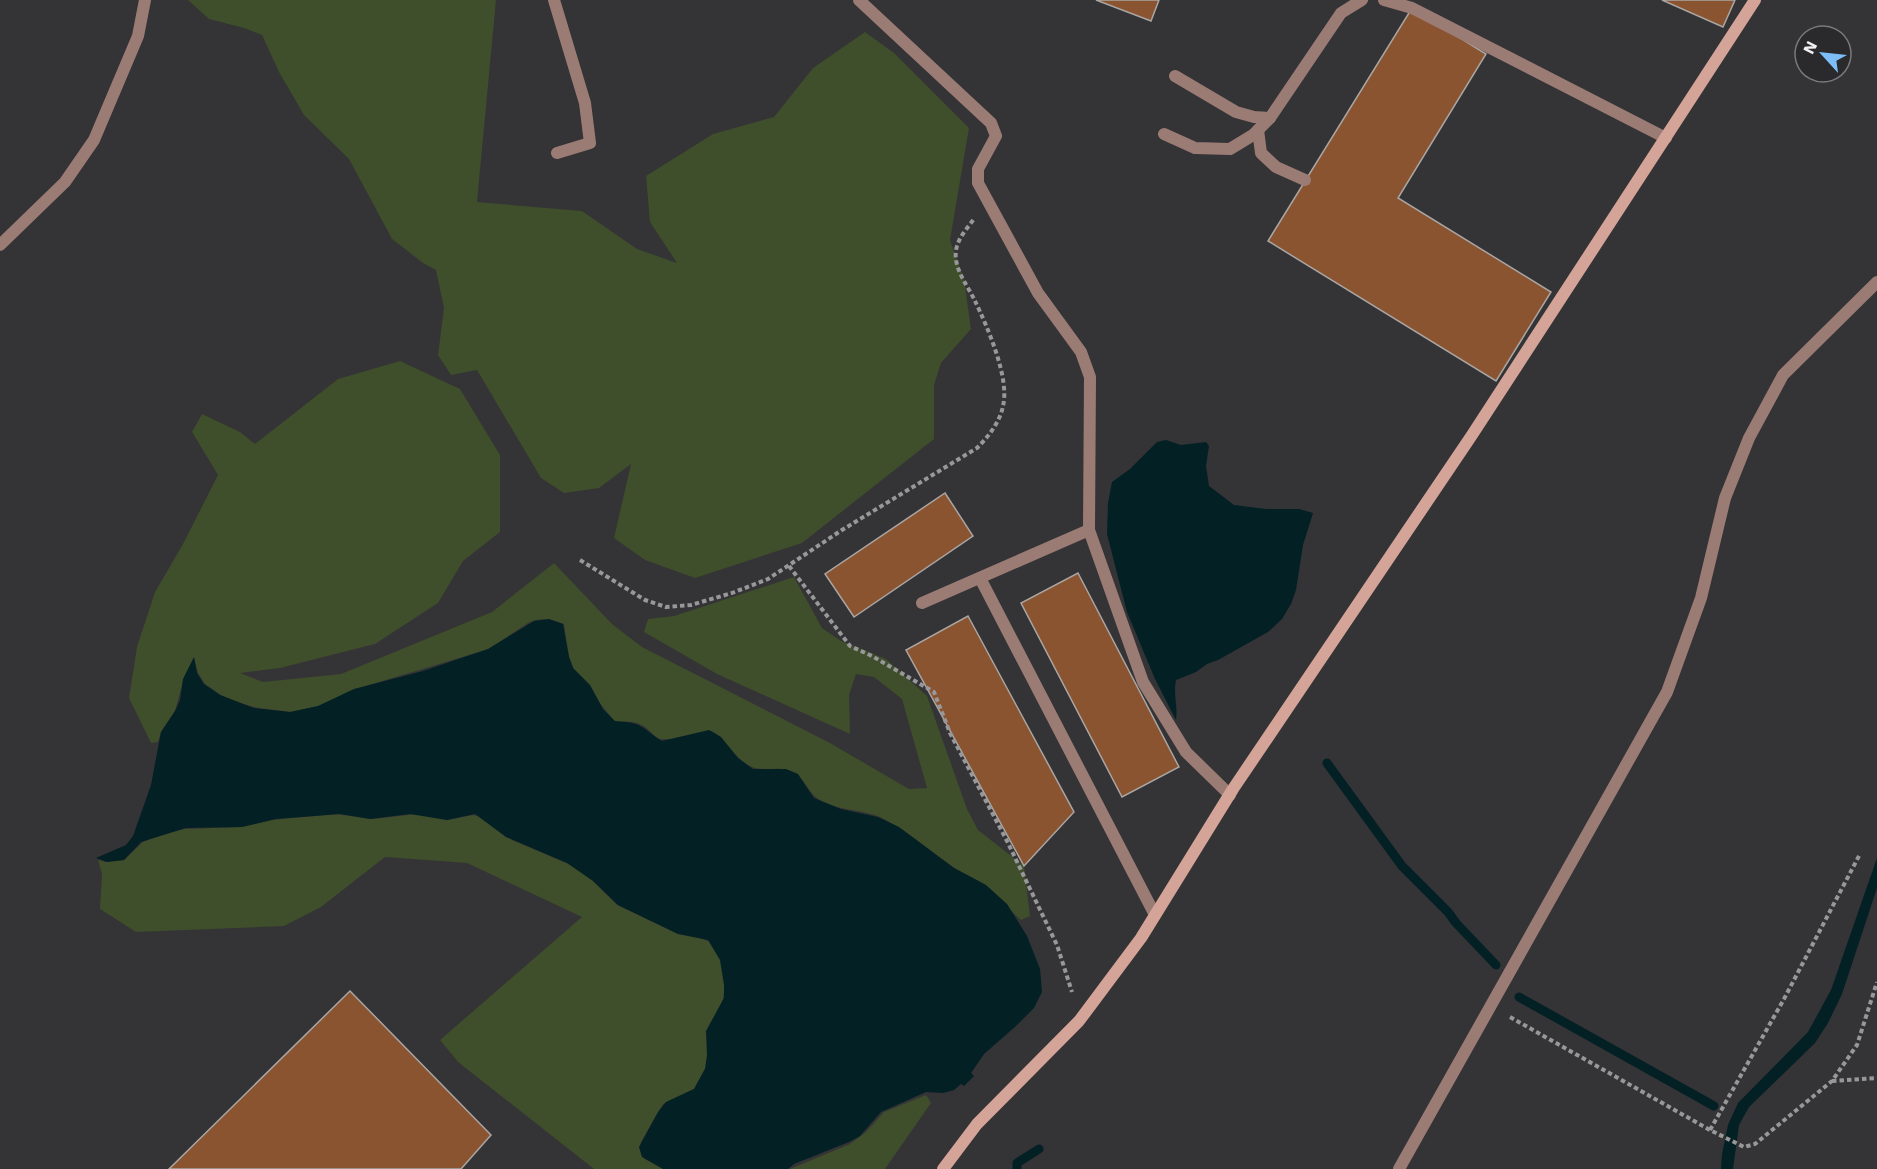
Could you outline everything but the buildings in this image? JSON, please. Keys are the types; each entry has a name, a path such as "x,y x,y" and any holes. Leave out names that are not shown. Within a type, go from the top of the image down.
{"street":[{"path":"0,245 65,182 94,140 138,36 145,0"},
{"path":"554,0 585,103 590,143 558,153"},
{"path":"859,0 991,123 996,136 978,169 978,183 1038,293 1081,352 1090,376 1089,530 1143,682 1186,752 1230,795"},
{"path":"1164,134 1195,148 1230,149 1253,135 1270,118 1341,13 1362,0"},
{"path":"1384,0 1412,8 1666,138"},
{"path":"943,1169 977,1124 1081,1018 1142,938 1230,795 1472,435 1755,0"},
{"path":"1175,76 1236,112 1270,118"},
{"path":"1258,130 1261,153 1276,167 1305,180"},
{"path":"1399,1169 1668,692 1701,598 1725,498 1755,427 1783,375 1877,282"},
{"path":"922,603 1089,530"},
{"path":"980,578 1155,915"}],"path":[{"path":"580,560 645,600 666,607 691,605 732,593 768,579 842,530 968,454 989,436 1003,406 1003,375 975,301 959,273 956,248 973,219 991,206"},
{"path":"789,566 850,646 934,692 950,733 1007,841 1057,945 1081,1018"},
{"path":"1710,1130 1784,999 1860,854"},
{"path":"1491,1006 1744,1147 1755,1144 1832,1082 1857,1045 1877,982"},
{"path":"1832,1082 1877,1078"}],"green space":[{"path":"188,0 496,0 477,202 582,211 637,249 677,263 650,222 646,176 713,134 774,117 813,68 865,32 894,53 969,128 950,240 964,279 971,329 941,363 934,385 934,439 802,543 695,578 645,560 614,538 631,464 599,488 564,493 541,478 477,370 451,375 438,355 444,308 436,270 392,239 349,159 304,115 279,72 262,35 209,19"},
{"path":"400,361 460,389 500,455 500,532 463,561 438,603 375,644 280,668 240,673 263,682 341,674 492,612 554,563 612,624 642,647 830,743 909,789 927,788 902,699 874,677 856,674 849,695 850,734 717,674 644,632 648,619 674,616 794,577 822,628 841,641 886,659 927,696 967,809 978,830 1024,866 1030,916 1021,920 985,885 953,867 892,823 874,815 832,806 824,802 817,798 793,772 758,769 748,765 712,731 673,739 657,739 648,729 639,724 615,722 590,686 574,669 569,657 564,624 550,620 541,619 528,623 489,649 356,689 319,706 291,712 238,703 221,695 205,684 198,673 194,658 184,678 175,711 161,732 158,742 151,743 129,698 137,647 155,592 183,544 218,475 192,432 202,414 240,432 255,444 338,379"},
{"path":"335,814 373,819 417,814 448,820 473,815 482,817 512,840 571,865 589,877 617,905 678,934 695,936 710,942 721,959 725,984 723,999 707,1045 707,1065 694,1089 663,1104 641,1142 640,1151 645,1159 664,1169 594,1169 458,1062 440,1040 582,917 467,863 385,857 321,907 284,926 136,932 100,909 102,874 98,860 106,862 124,860 143,842 164,833 185,829 241,827 271,820"},
{"path":"926,1095 931,1103 885,1169 790,1169 850,1144 866,1132 884,1112"}],"water":[{"path":"1166,440 1181,445 1206,442 1209,446 1206,466 1209,486 1234,505 1266,509 1299,509 1313,513 1303,545 1296,590 1282,619 1268,632 1196,672 1176,680 1176,720 1155,679 1127,612 1107,534 1108,503 1112,482 1130,469 1157,442"},
{"path":"549,619 563,624 573,668 590,685 603,709 615,721 637,724 662,741 709,730 721,737 738,758 753,769 786,769 798,774 814,798 841,809 878,817 899,827 954,868 986,885 1007,904 1027,936 1040,969 1042,992 1034,1008 984,1054 971,1073 974,1076 964,1086 961,1084 954,1090 943,1093 926,1092 881,1112 860,1136 794,1164 788,1169 663,1169 642,1157 639,1147 666,1102 694,1089 705,1069 706,1031 724,998 720,960 708,940 678,934 618,905 593,881 567,863 506,837 475,814 447,820 410,814 370,819 340,814 276,819 242,827 186,828 141,842 124,860 107,862 96,858 126,845 133,836 151,785 161,732 180,700 183,679 194,657 197,673 204,684 220,695 254,708 290,712 318,706 354,689 423,671 488,649 534,621"},
{"path":"1877,858 1877,888 1842,994 1828,1023 1815,1043 1749,1107 1739,1125 1733,1169 1721,1169 1728,1125 1738,1103 1808,1032 1831,990"}],"waterway":[{"path":"1327,763 1402,866 1496,965"},
{"path":"1519,997 1714,1106"},
{"path":"1017,1169 1017,1163 1039,1149"}]}
